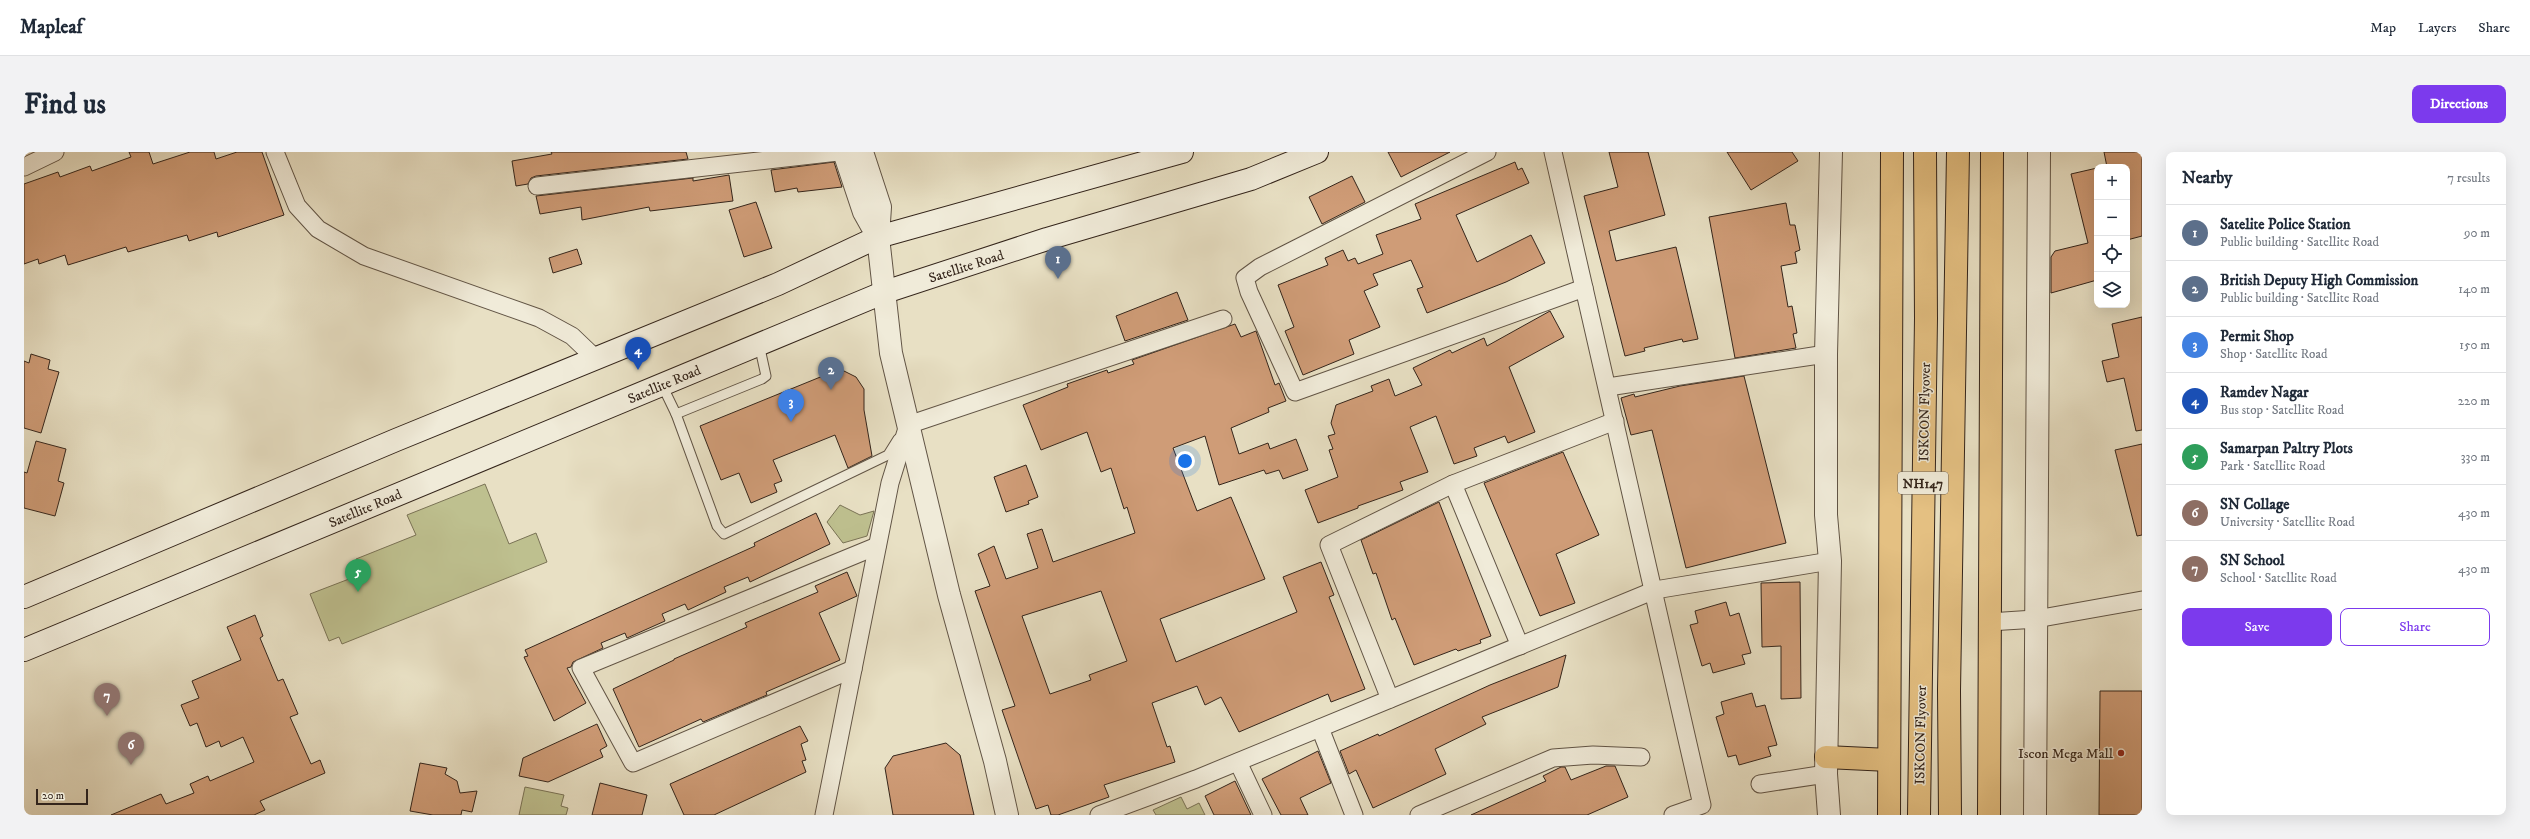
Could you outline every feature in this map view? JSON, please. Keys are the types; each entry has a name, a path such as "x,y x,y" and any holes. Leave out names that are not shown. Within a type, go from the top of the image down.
{"main road":[{"path":"844,152 864,212 878,237"},
{"path":"862,152 880,207 878,237 891,352 949,595 995,761 1007,815"},
{"name":"Satellite Road","path":"24,650 885,292 1047,239 1251,179 1317,152"},
{"path":"1829,815 1826,766 1830,561 1826,516 1826,354 1831,152"},
{"path":"1889,815 1892,152"},
{"name":"ISKCON Flyover","path":"1919,815 1926,318 1925,152"},
{"name":"ISKCON Flyover","path":"1950,815 1949,691 1958,152"},
{"path":"1989,815 1992,152"},
{"path":"2035,815 2039,152"},
{"path":"24,597 594,357 778,284 878,237 1169,154"},
{"path":"1826,766 1889,760"}],"street":[{"path":"24,167 54,152"},
{"path":"275,152 297,206 318,229 364,256 539,318 572,336 594,357"},
{"path":"536,186 838,152"},
{"path":"1487,152 1260,267 1245,278 1249,292 1295,392 1584,288"},
{"path":"1553,152 1655,590 1702,805 1673,815"},
{"path":"824,815 890,483 908,425 1223,319"},
{"path":"1608,387 1826,354"},
{"path":"1390,699 1329,545 1453,484 1615,421"},
{"path":"1453,484 1520,646"},
{"path":"853,669 633,763 581,668 877,546"},
{"path":"1099,815 1238,762 1655,590 1830,561"},
{"path":"1989,622 2036,618 2142,600"},
{"path":"1320,728 1354,815"},
{"path":"1419,815 1553,758 1593,755 1641,758"},
{"path":"1238,762 1263,815"},
{"path":"1760,784 1826,766"}],"lane":[{"path":"676,414 762,379 766,376 759,344"},
{"path":"662,385 676,414 717,526 724,534 888,455 908,425"}],"green space":[{"path":"485,484 509,544 536,533 547,562 342,644 339,637 329,641 310,594 362,574 356,559 416,535 407,515"},
{"path":"840,505 860,515 874,511 867,536 843,543 827,522"},
{"path":"525,787 564,795 561,806 568,808 566,815 519,815"},
{"path":"1181,797 1187,809 1199,803 1205,815 1156,815 1153,810"}],"building":[{"path":"129,152 149,152 153,164 190,152 214,152 216,159 237,152 262,152 284,215 218,237 217,232 189,241 187,235 128,252 126,247 68,265 65,255 39,264 38,259 24,264 24,184 58,172 60,177 90,166 92,171 131,157"},
{"path":"551,152 686,152 688,159 536,176 531,178 528,184 516,186 512,161 552,154"},
{"path":"1388,152 1450,152 1401,177"},
{"path":"1609,152 1648,152 1665,215 1609,231 1616,261 1676,247 1698,339 1683,342 1682,339 1644,348 1645,351 1625,356 1584,196 1618,187"},
{"path":"1727,152 1792,152 1798,161 1751,190"},
{"path":"2104,152 2142,152 2142,236 2130,239 2130,164 2106,164"},
{"path":"834,162 842,187 798,192 797,188 775,192 771,170"},
{"path":"1515,162 1518,170 1522,168 1529,183 1456,215 1477,262 1531,235 1545,263 1506,282 1427,313 1417,289 1423,287 1411,260 1373,274 1378,285 1364,291 1380,327 1349,340 1354,354 1303,375 1285,331 1294,327 1278,285 1328,265 1325,258 1343,250 1348,261 1355,258 1358,264 1383,254 1376,235 1421,219 1415,204"},
{"path":"2094,169 2094,281 2051,293 2051,257 2055,251 2088,243 2071,174"},
{"path":"729,175 733,201 650,211 649,207 582,220 581,207 540,214 536,196 693,178 693,181"},
{"path":"1352,176 1365,202 1322,224 1309,197"},
{"path":"756,202 772,248 744,257 729,210"},
{"path":"1786,203 1790,225 1795,225 1800,250 1795,252 1797,263 1781,266 1788,307 1792,306 1797,333 1793,334 1796,348 1735,358 1709,217"},
{"path":"577,249 582,264 553,273 549,258"},
{"path":"1177,292 1188,320 1125,341 1116,316"},
{"path":"1550,311 1564,337 1509,367 1535,432 1508,443 1505,436 1474,448 1477,456 1454,464 1436,416 1410,427 1428,472 1400,482 1403,490 1358,506 1358,508 1318,523 1305,490 1338,477 1329,450 1333,449 1328,436 1335,434 1331,423 1336,405 1373,391 1371,386 1389,379 1395,396 1422,385 1413,368 1450,350 1452,353 1484,338 1487,346"},
{"path":"2142,317 2142,430 2136,431 2124,378 2107,382 2102,361 2119,357 2112,324"},
{"path":"1235,324 1241,337 1256,331 1275,385 1279,383 1286,401 1268,408 1269,412 1231,428 1239,454 1268,443 1270,449 1296,439 1308,470 1283,479 1279,470 1266,474 1264,470 1219,485 1205,436 1173,448 1197,511 1231,497 1265,579 1160,619 1176,662 1297,612 1283,577 1321,562 1334,595 1329,597 1365,689 1331,702 1328,694 1239,732 1221,697 1205,705 1197,686 1152,703 1167,747 1170,746 1175,762 1104,785 1109,797 1058,815 1051,815 1048,805 1036,809 1002,710 1015,706 975,591 990,586 978,554 994,546 1006,579 1038,568 1027,534 1042,529 1053,562 1135,533 1127,507 1124,509 1111,468 1101,472 1087,432 1041,450 1023,405 1068,387 1067,384 1107,370 1108,373 1134,364 1132,360","holes":["1101,591 1127,661 1089,675 1091,680 1050,694 1022,616"]},
{"path":"31,354 50,360 48,369 59,372 41,433 24,428 24,361 29,363"},
{"path":"840,369 856,377 864,389 864,410 872,456 848,468 835,435 773,460 782,481 774,484 777,492 751,503 739,473 721,480 700,426"},
{"path":"1744,376 1786,543 1686,568 1652,430 1631,435 1621,398 1634,394 1635,397 1680,386"},
{"path":"36,441 66,449 58,481 64,483 55,516 24,508 24,472 27,473"},
{"path":"2142,444 2142,535 2137,536 2115,450"},
{"path":"1563,452 1599,535 1556,554 1575,603 1540,616 1484,483"},
{"path":"1026,465 1038,497 1028,501 1029,504 1006,512 994,477"},
{"path":"1439,502 1491,636 1480,640 1481,643 1458,651 1456,649 1414,665 1395,618 1392,620 1376,573 1373,574 1361,540"},
{"path":"816,513 830,544 750,582 748,577 724,587 726,592 688,610 685,604 662,614 665,621 627,638 625,633 601,643 603,648 573,662 571,667 567,668 586,703 554,721 524,657 528,656 525,650 755,546 754,543"},
{"path":"847,572 857,596 819,613 840,660 766,692 767,695 703,722 701,719 639,747 613,689 674,659 747,627 745,623 818,592 815,586"},
{"path":"1800,582 1801,698 1781,699 1781,646 1762,647 1761,583"},
{"path":"1726,602 1730,616 1739,613 1751,653 1742,655 1745,664 1713,673 1710,663 1702,666 1690,625 1698,623 1695,611"},
{"path":"255,615 263,636 260,638 278,681 283,679 298,714 290,717 311,764 320,760 325,773 260,801 265,810 254,815 111,815 161,794 166,804 194,793 190,784 208,776 210,781 254,762 243,737 221,747 219,741 206,747 197,723 190,726 181,705 199,698 192,681 241,660 227,627"},
{"path":"1566,655 1558,687 1482,717 1486,724 1435,749 1446,774 1373,808 1356,770 1349,774 1340,751 1378,734 1379,736 1490,685"},
{"name":"Iscon Mega Mall","path":"2100,691 2142,691 2142,815 2099,815"},
{"path":"1752,693 1756,707 1765,705 1777,745 1768,747 1771,756 1739,765 1736,755 1728,757 1716,717 1724,714 1721,702"},
{"path":"597,724 607,746 600,750 603,757 548,782 519,776 523,758"},
{"path":"800,726 808,741 801,744 806,760 802,761 806,772 714,815 684,815 670,784"},
{"path":"946,743 960,755 974,815 893,815 885,768 893,756"},
{"path":"1318,751 1331,783 1300,798 1308,815 1281,815 1262,779"},
{"path":"420,763 447,768 445,774 457,781 460,793 477,791 472,812 462,810 461,815 433,815 410,811"},
{"path":"1606,766 1615,766 1628,797 1587,815 1471,815 1546,781 1543,776 1561,767 1565,767 1571,780"},
{"path":"1235,781 1251,815 1214,815 1205,796"},
{"path":"600,783 647,795 642,815 592,815"}],"place":[{"name":"Satelite Police Station","path":"1058,279"},
{"name":"Ramdev Nagar","path":"638,370"},
{"name":"British Deputy High Commission","path":"831,390"},
{"name":"Permit Shop","path":"791,422"},
{"name":"Samarpan Paltry Plots","path":"358,592"},
{"name":"SN School","path":"107,716"},
{"name":"Iscon Mega Mall","path":"2121,753"},
{"name":"SN Collage","path":"131,765"}]}
